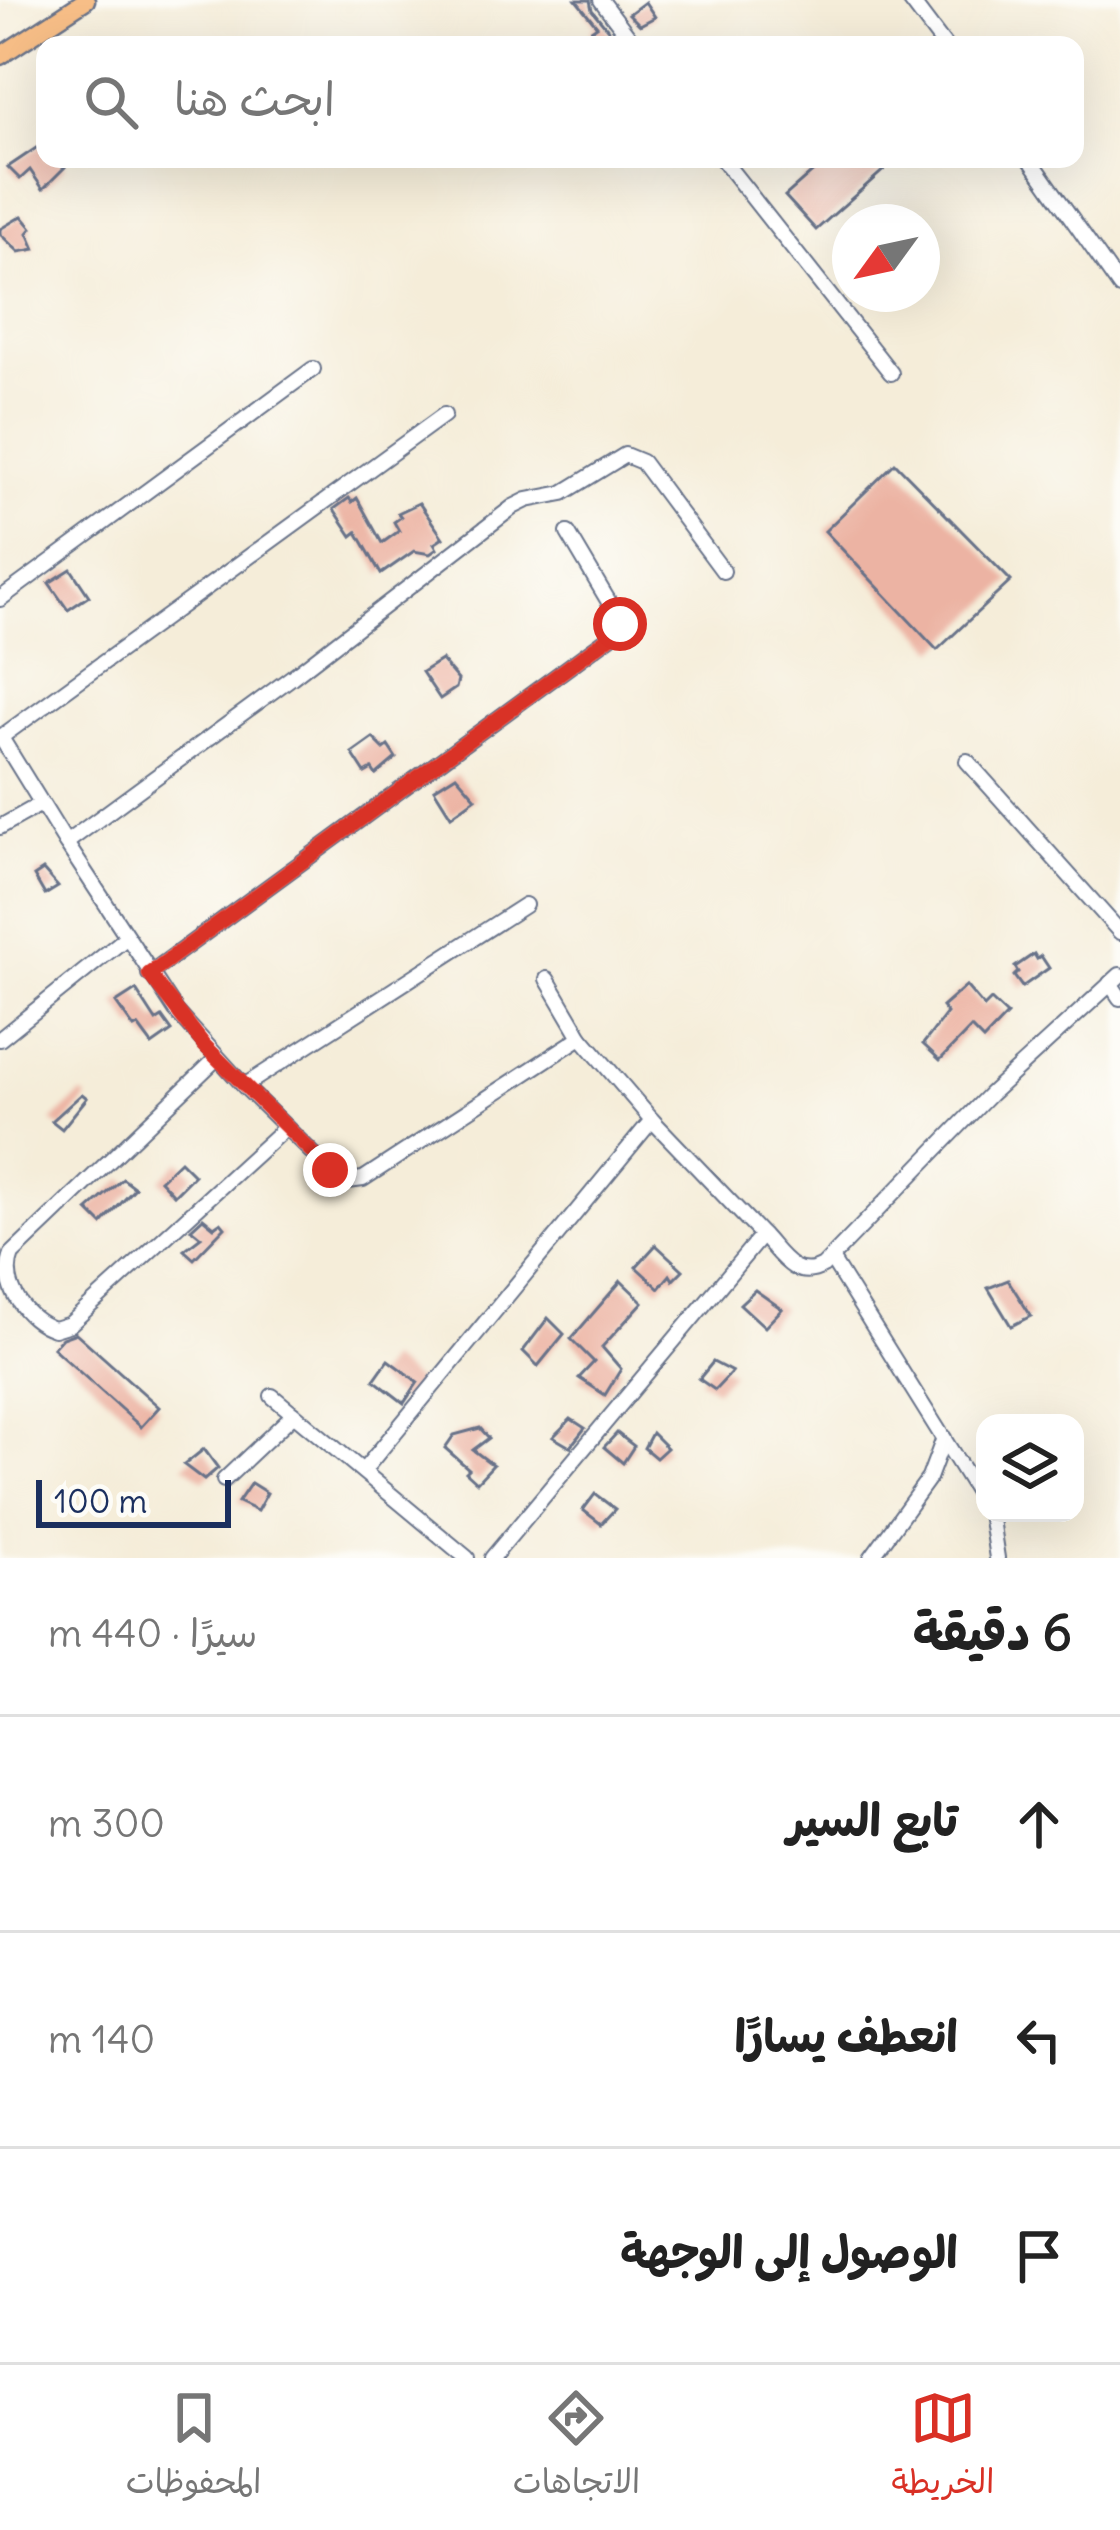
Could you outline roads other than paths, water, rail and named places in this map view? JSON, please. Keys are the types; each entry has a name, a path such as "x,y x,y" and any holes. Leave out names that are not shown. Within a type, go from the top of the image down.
{"main road":[{"path":"0,56 86,0"}],"street":[{"path":"601,0 628,36"},
{"path":"910,0 937,36"},
{"path":"729,168 891,373"},
{"path":"1037,168 1118,278"},
{"path":"0,599 313,369"},
{"path":"444,415 0,736 149,974 218,1058 338,1178 363,1179 581,1037"},
{"path":"66,843 513,507 572,489 616,458 630,456 642,462 723,571"},
{"path":"149,974 615,633 619,619 568,532"},
{"path":"967,761 1120,932"},
{"path":"0,827 40,804"},
{"path":"244,1086 525,905"},
{"path":"0,1039 128,937"},
{"path":"547,980 581,1037 652,1120 802,1273 812,1273 832,1259 958,1126 1115,979 1120,998"},
{"path":"218,1058 12,1254 10,1284 35,1320 47,1328 70,1324 286,1126"},
{"path":"363,1471 652,1120"},
{"path":"492,1558 762,1235"},
{"path":"832,1259 976,1491"},
{"path":"272,1396 467,1558"},
{"path":"224,1480 294,1414"},
{"path":"871,1558 929,1478 944,1438"},
{"path":"990,1522 997,1558"}]}
